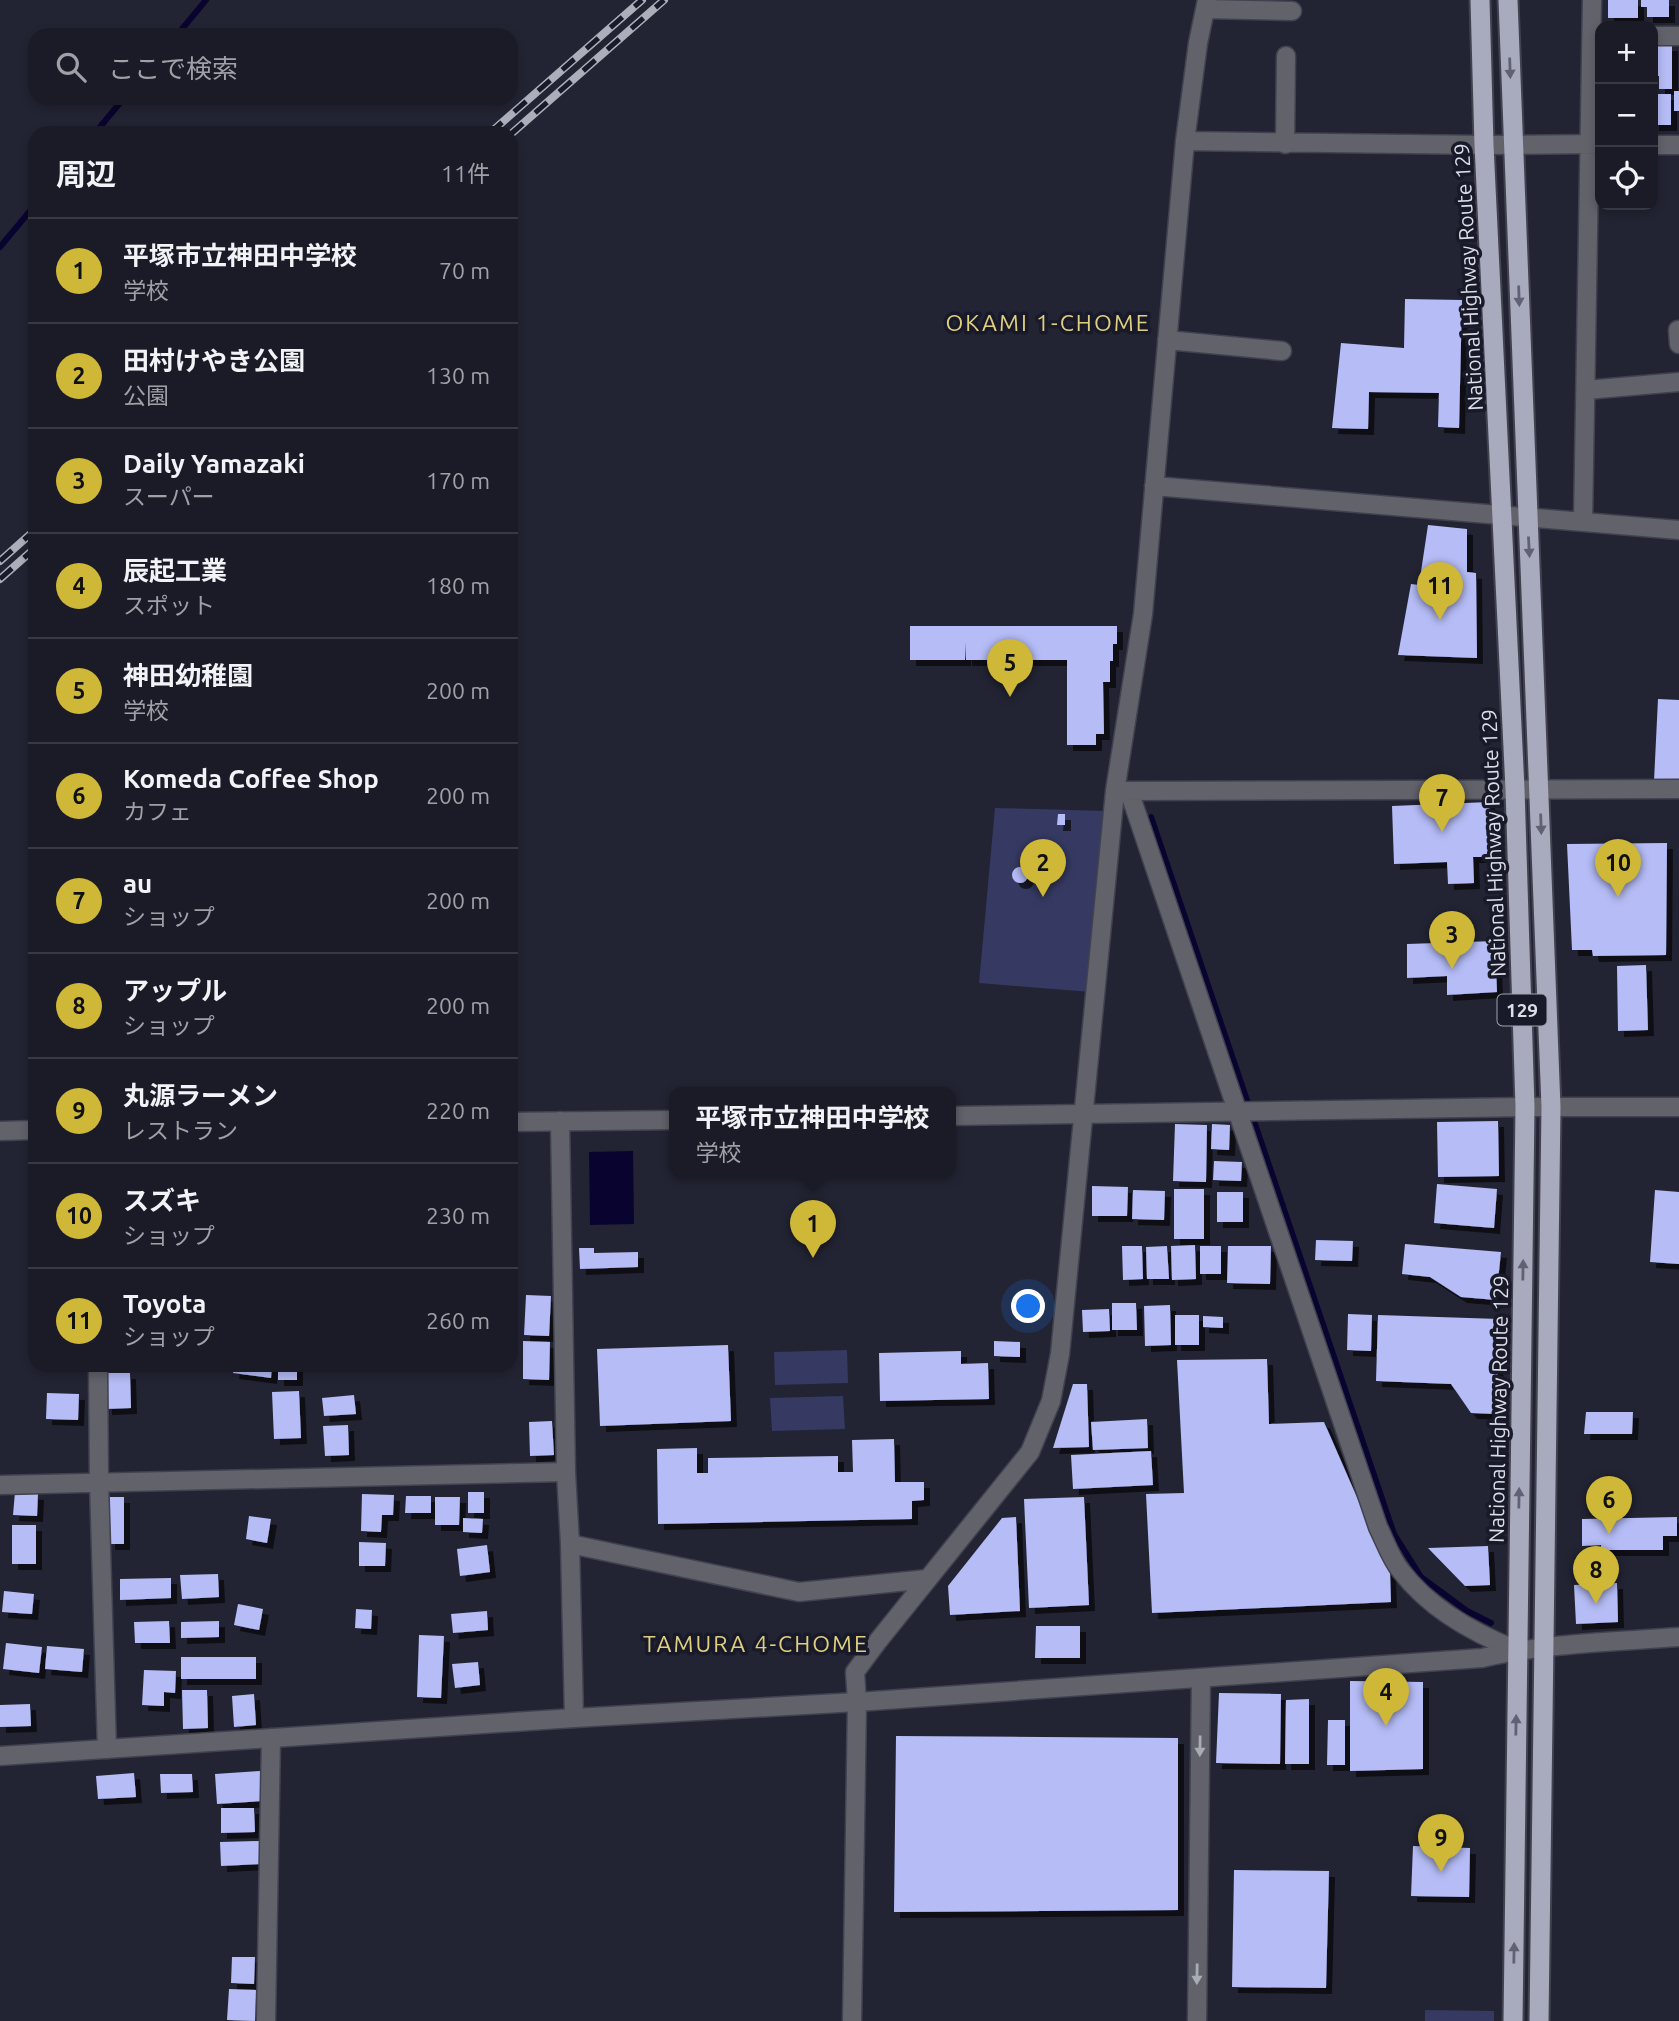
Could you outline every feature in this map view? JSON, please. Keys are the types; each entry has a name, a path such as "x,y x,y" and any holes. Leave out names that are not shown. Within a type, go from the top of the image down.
{"highway":[{"name":"National Highway Route 129","path":"1480,0 1484,145 1515,789 1525,1107 1513,2021"},
{"name":"129","path":"1508,0 1551,1107 1539,2021"}],"street":[{"path":"1591,0 1595,29"},
{"path":"852,2021 857,1702 855,1672 1030,1452 1051,1401 1059,1354 1083,1115 1143,614 1185,141 1198,43 1206,5 1292,11"},
{"path":"1658,36 1679,36"},
{"path":"1285,144 1286,56"},
{"path":"1185,141 1285,144 1595,144 1583,522"},
{"path":"1658,145 1679,145"},
{"path":"1167,340 1282,351"},
{"path":"1586,390 1679,382"},
{"path":"1154,486 1679,530"},
{"path":"1122,792 1679,789"},
{"path":"1122,792 1238,1113 1378,1527 1399,1570 1426,1599 1457,1622 1517,1650"},
{"path":"956,1116 1679,1107"},
{"path":"518,1122 669,1120"},
{"path":"560,1121 566,1472 574,1718"},
{"path":"0,1131 28,1130"},
{"path":"97,1372 107,1749"},
{"path":"0,1485 566,1472"},
{"path":"570,1544 799,1592 928,1579"},
{"path":"0,1756 1201,1678 1482,1658 1545,1647 1679,1637"},
{"path":"1197,2021 1201,1678"},
{"path":"266,2021 271,1738"}],"shaded area":[{"path":"995,808 1107,811 1091,992 979,983"},
{"path":"633,1151 634,1224 590,1225 589,1152"},
{"path":"847,1350 848,1383 775,1385 774,1352"},
{"path":"843,1396 845,1429 772,1431 770,1398"},
{"path":"1425,2010 1494,2011 1494,2021 1425,2021"}],"building":[{"path":"1608,0 1638,0 1638,18 1608,18"},
{"path":"1641,0 1669,0 1669,17 1647,17 1647,7 1641,7"},
{"path":"1658,45 1672,45 1672,89 1659,89"},
{"path":"1674,91 1679,91 1679,111 1674,111"},
{"path":"1658,94 1671,94 1671,125 1658,125"},
{"path":"1405,299 1462,300 1459,428 1438,427 1439,393 1369,392 1368,429 1332,428 1341,343 1404,348"},
{"path":"1428,525 1467,529 1467,572 1476,573 1477,658 1398,655 1411,584 1419,585"},
{"path":"910,626 1117,626 1117,644 1113,644 1113,661 1110,661 1110,682 1103,682 1104,734 1096,734 1096,745 1067,745 1067,660 966,660 965,642 965,660 910,660"},
{"path":"1658,699 1679,700 1679,780 1654,781"},
{"path":"1489,802 1492,857 1473,857 1474,883 1448,884 1447,862 1394,864 1392,806"},
{"path":"1058,814 1065,814 1065,825 1057,825"},
{"path":"1667,843 1666,955 1593,956 1592,950 1572,950 1567,844"},
{"path":"1017,867 1023,867 1028,875 1026,881 1017,883 1012,878 1012,872"},
{"path":"1495,941 1497,992 1447,995 1447,976 1407,978 1407,944"},
{"path":"1646,965 1648,1030 1618,1031 1617,966"},
{"path":"1498,1121 1499,1176 1438,1177 1437,1122"},
{"path":"1175,1124 1207,1125 1206,1182 1173,1181"},
{"path":"1212,1124 1230,1125 1229,1150 1211,1149"},
{"path":"1214,1161 1242,1162 1241,1181 1213,1180"},
{"path":"1437,1184 1497,1189 1494,1228 1434,1223"},
{"path":"1092,1186 1128,1187 1127,1216 1092,1216"},
{"path":"1174,1189 1204,1189 1204,1239 1174,1239"},
{"path":"1133,1190 1165,1191 1164,1220 1132,1219"},
{"path":"1655,1190 1679,1192 1679,1264 1650,1262"},
{"path":"1217,1192 1243,1192 1243,1222 1217,1222"},
{"path":"1316,1240 1353,1241 1352,1261 1315,1260"},
{"path":"1405,1244 1501,1252 1496,1300 1461,1297 1430,1277 1402,1274"},
{"path":"1195,1245 1196,1279 1172,1280 1171,1246"},
{"path":"1122,1246 1142,1246 1143,1279 1123,1280"},
{"path":"1167,1246 1169,1279 1147,1279 1146,1247"},
{"path":"1200,1246 1221,1246 1221,1274 1200,1274"},
{"path":"1228,1246 1271,1246 1270,1284 1227,1283"},
{"path":"579,1248 594,1248 594,1253 638,1252 638,1267 580,1269"},
{"path":"526,1295 551,1296 549,1336 524,1335"},
{"path":"1112,1303 1136,1303 1137,1330 1112,1330"},
{"path":"1170,1305 1171,1345 1145,1346 1144,1306"},
{"path":"1109,1309 1110,1331 1083,1332 1082,1310"},
{"path":"1348,1314 1372,1315 1371,1351 1347,1350"},
{"path":"1175,1315 1199,1315 1199,1345 1175,1345"},
{"path":"1378,1315 1499,1319 1496,1414 1471,1413 1451,1384 1376,1381"},
{"path":"1203,1316 1223,1317 1223,1328 1203,1327"},
{"path":"523,1341 550,1342 549,1380 523,1379"},
{"path":"994,1341 1020,1342 1020,1357 994,1356"},
{"path":"728,1345 731,1421 600,1426 597,1349"},
{"path":"961,1351 961,1364 988,1363 989,1399 880,1401 879,1353"},
{"path":"1267,1359 1269,1424 1324,1422 1390,1573 1391,1602 1152,1613 1146,1494 1184,1493 1177,1360"},
{"path":"233,1372 271,1372 271,1378"},
{"path":"278,1372 297,1372 297,1380 278,1380"},
{"path":"105,1373 130,1373 131,1408 106,1409"},
{"path":"1073,1384 1087,1384 1089,1447 1053,1448"},
{"path":"299,1391 301,1438 274,1439 272,1392"},
{"path":"47,1393 79,1394 78,1420 46,1419"},
{"path":"354,1395 356,1414 324,1416 322,1398"},
{"path":"1586,1412 1633,1412 1632,1434 1584,1434"},
{"path":"1147,1419 1148,1448 1093,1450 1091,1422"},
{"path":"552,1421 554,1455 530,1456 529,1422"},
{"path":"348,1425 349,1455 325,1456 323,1426"},
{"path":"894,1439 895,1482 924,1482 924,1500 912,1501 912,1519 658,1524 657,1449 697,1448 697,1473 708,1473 708,1458 838,1456 838,1472 853,1472 852,1440"},
{"path":"1151,1451 1153,1485 1073,1489 1071,1455"},
{"path":"15,1492 38,1494 37,1516 13,1515"},
{"path":"468,1492 484,1492 484,1513 468,1513"},
{"path":"362,1494 394,1495 393,1515 382,1515 381,1532 361,1531"},
{"path":"406,1496 431,1496 431,1513 405,1513"},
{"path":"109,1497 124,1497 124,1544 109,1544"},
{"path":"435,1497 460,1497 459,1525 435,1525"},
{"path":"1084,1497 1089,1605 1029,1608 1024,1499"},
{"path":"249,1516 271,1519 267,1543 246,1539"},
{"path":"1016,1517 1020,1611 950,1615 948,1586 1002,1518"},
{"path":"1677,1517 1677,1536 1663,1536 1663,1550 1601,1550 1601,1545 1582,1546 1582,1519"},
{"path":"463,1518 483,1519 482,1533 463,1532"},
{"path":"12,1525 36,1525 36,1564 12,1564"},
{"path":"359,1542 386,1543 385,1566 359,1566"},
{"path":"487,1545 490,1572 460,1576 457,1549"},
{"path":"1488,1546 1490,1585 1465,1586 1428,1548"},
{"path":"218,1574 219,1597 182,1599 180,1575"},
{"path":"171,1578 171,1598 120,1600 120,1579"},
{"path":"1617,1583 1618,1622 1576,1624 1574,1585"},
{"path":"4,1591 34,1594 32,1614 2,1612"},
{"path":"238,1604 263,1609 259,1630 234,1625"},
{"path":"356,1609 372,1610 371,1629 355,1628"},
{"path":"487,1611 488,1630 453,1633 451,1614"},
{"path":"169,1621 170,1643 135,1643 134,1622"},
{"path":"219,1621 219,1637 181,1638 181,1622"},
{"path":"1036,1626 1080,1626 1080,1658 1035,1658"},
{"path":"419,1635 444,1636 441,1698 417,1697"},
{"path":"6,1643 42,1647 39,1673 3,1669"},
{"path":"47,1646 84,1649 82,1672 45,1669"},
{"path":"181,1657 256,1657 256,1679 181,1679"},
{"path":"478,1662 480,1685 455,1688 452,1664"},
{"path":"144,1670 176,1671 175,1693 164,1692 164,1706 142,1705"},
{"path":"1350,1681 1423,1682 1423,1769 1350,1771"},
{"path":"182,1690 207,1690 208,1728 183,1729"},
{"path":"1219,1693 1281,1694 1280,1764 1216,1763"},
{"path":"254,1694 256,1725 234,1727 232,1696"},
{"path":"1309,1699 1309,1764 1285,1764 1286,1700"},
{"path":"30,1704 31,1726 0,1727 0,1705"},
{"path":"1328,1720 1345,1720 1345,1765 1327,1765"},
{"path":"896,1736 1178,1738 1178,1910 894,1912"},
{"path":"260,1771 262,1801 217,1804 215,1774"},
{"path":"134,1773 136,1797 98,1799 96,1776"},
{"path":"160,1774 192,1774 193,1792 161,1793"},
{"path":"221,1808 254,1808 255,1832 221,1833"},
{"path":"261,1841 261,1864 221,1866 220,1842"},
{"path":"1413,1846 1470,1848 1469,1897 1411,1896"},
{"path":"1234,1870 1329,1871 1326,1988 1232,1987"},
{"path":"232,1957 255,1957 254,1984 231,1983"},
{"path":"229,1989 256,1990 255,2021 227,2020"}],"waterway":[{"path":"183,28 206,0"},
{"path":"101,126 118,105"},
{"path":"0,247 28,213"},
{"path":"1151,817 1394,1534 1421,1577 1467,1611 1491,1623"}],"railway":[{"path":"498,126 642,0"},
{"path":"518,128 664,0"},
{"path":"0,561 28,536"},
{"path":"0,579 28,554"}],"place":[{"name":"Toyota","path":"1440,620"},
{"name":"神田幼稚園","path":"1010,697"},
{"name":"au","path":"1442,832"},
{"name":"田村けやき公園","path":"1043,897"},
{"name":"スズキ","path":"1618,897"},
{"name":"Daily Yamazaki","path":"1452,969"},
{"name":"平塚市立神田中学校","path":"813,1258"},
{"name":"Komeda Coffee Shop","path":"1609,1534"},
{"name":"アップル","path":"1596,1604"},
{"name":"辰起工業","path":"1386,1726"},
{"name":"丸源ラーメン","path":"1441,1872"}],"district":[{"name":"OKAMI 1-CHOME","path":"1048,322"},
{"name":"TAMURA 4-CHOME","path":"756,1643"}]}
